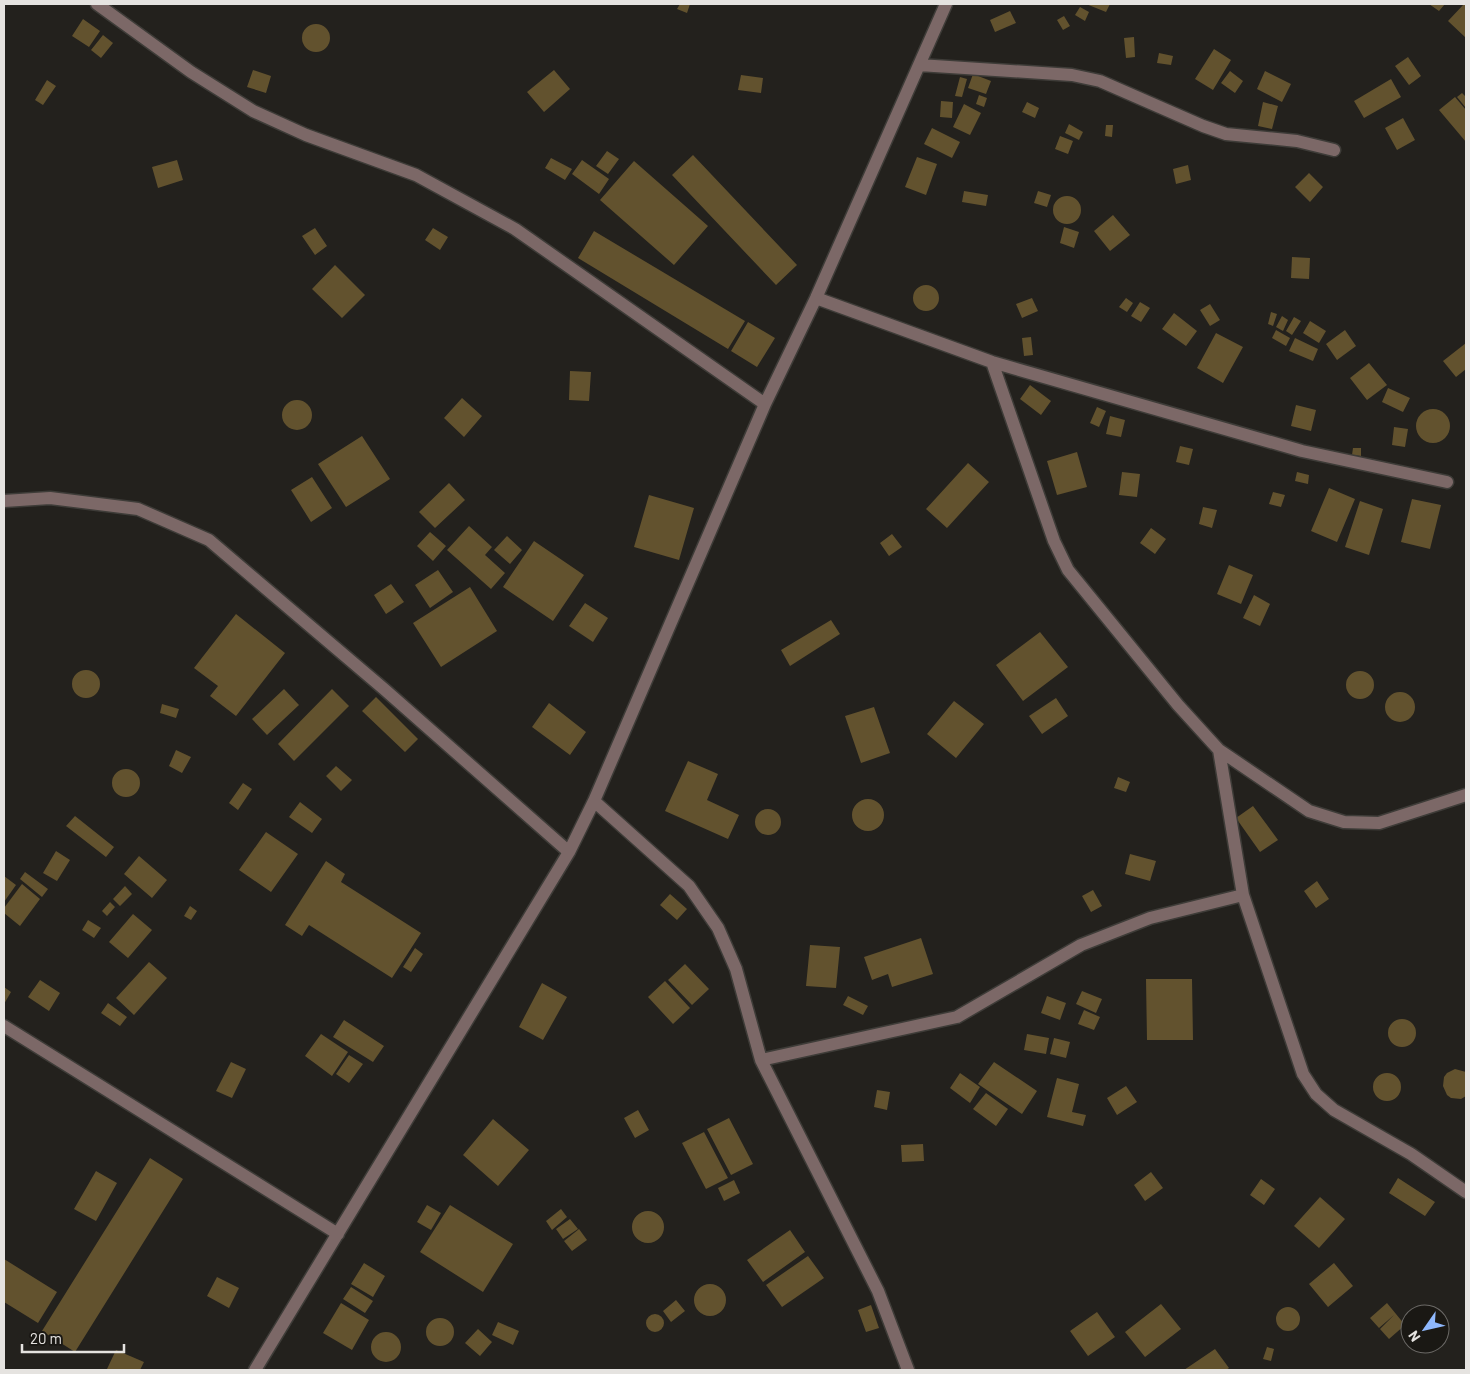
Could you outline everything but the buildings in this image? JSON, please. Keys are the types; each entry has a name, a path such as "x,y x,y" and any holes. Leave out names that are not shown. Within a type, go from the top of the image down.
{"street":[{"path":"97,4 191,72 253,111 306,135 416,176 515,230 765,404"},
{"path":"255,1370 569,852 594,801 765,404 816,298 946,4"},
{"path":"919,64 1072,75 1100,81 1203,126 1226,134 1297,141 1334,150"},
{"path":"816,298 992,362 1302,451 1447,482"},
{"path":"992,362 1054,541 1068,570 1178,705 1219,750 1309,811 1344,822 1379,823 1466,795"},
{"path":"4,501 50,498 138,509 209,540 384,689 569,852"},
{"path":"1219,750 1243,895 1303,1074 1316,1094 1334,1110 1411,1154 1466,1192"},
{"path":"594,801 689,886 718,928 736,969 761,1060 878,1291 908,1370"},
{"path":"761,1060 957,1017 1080,944 1150,918 1243,895"},
{"path":"4,1026 338,1234"}]}
